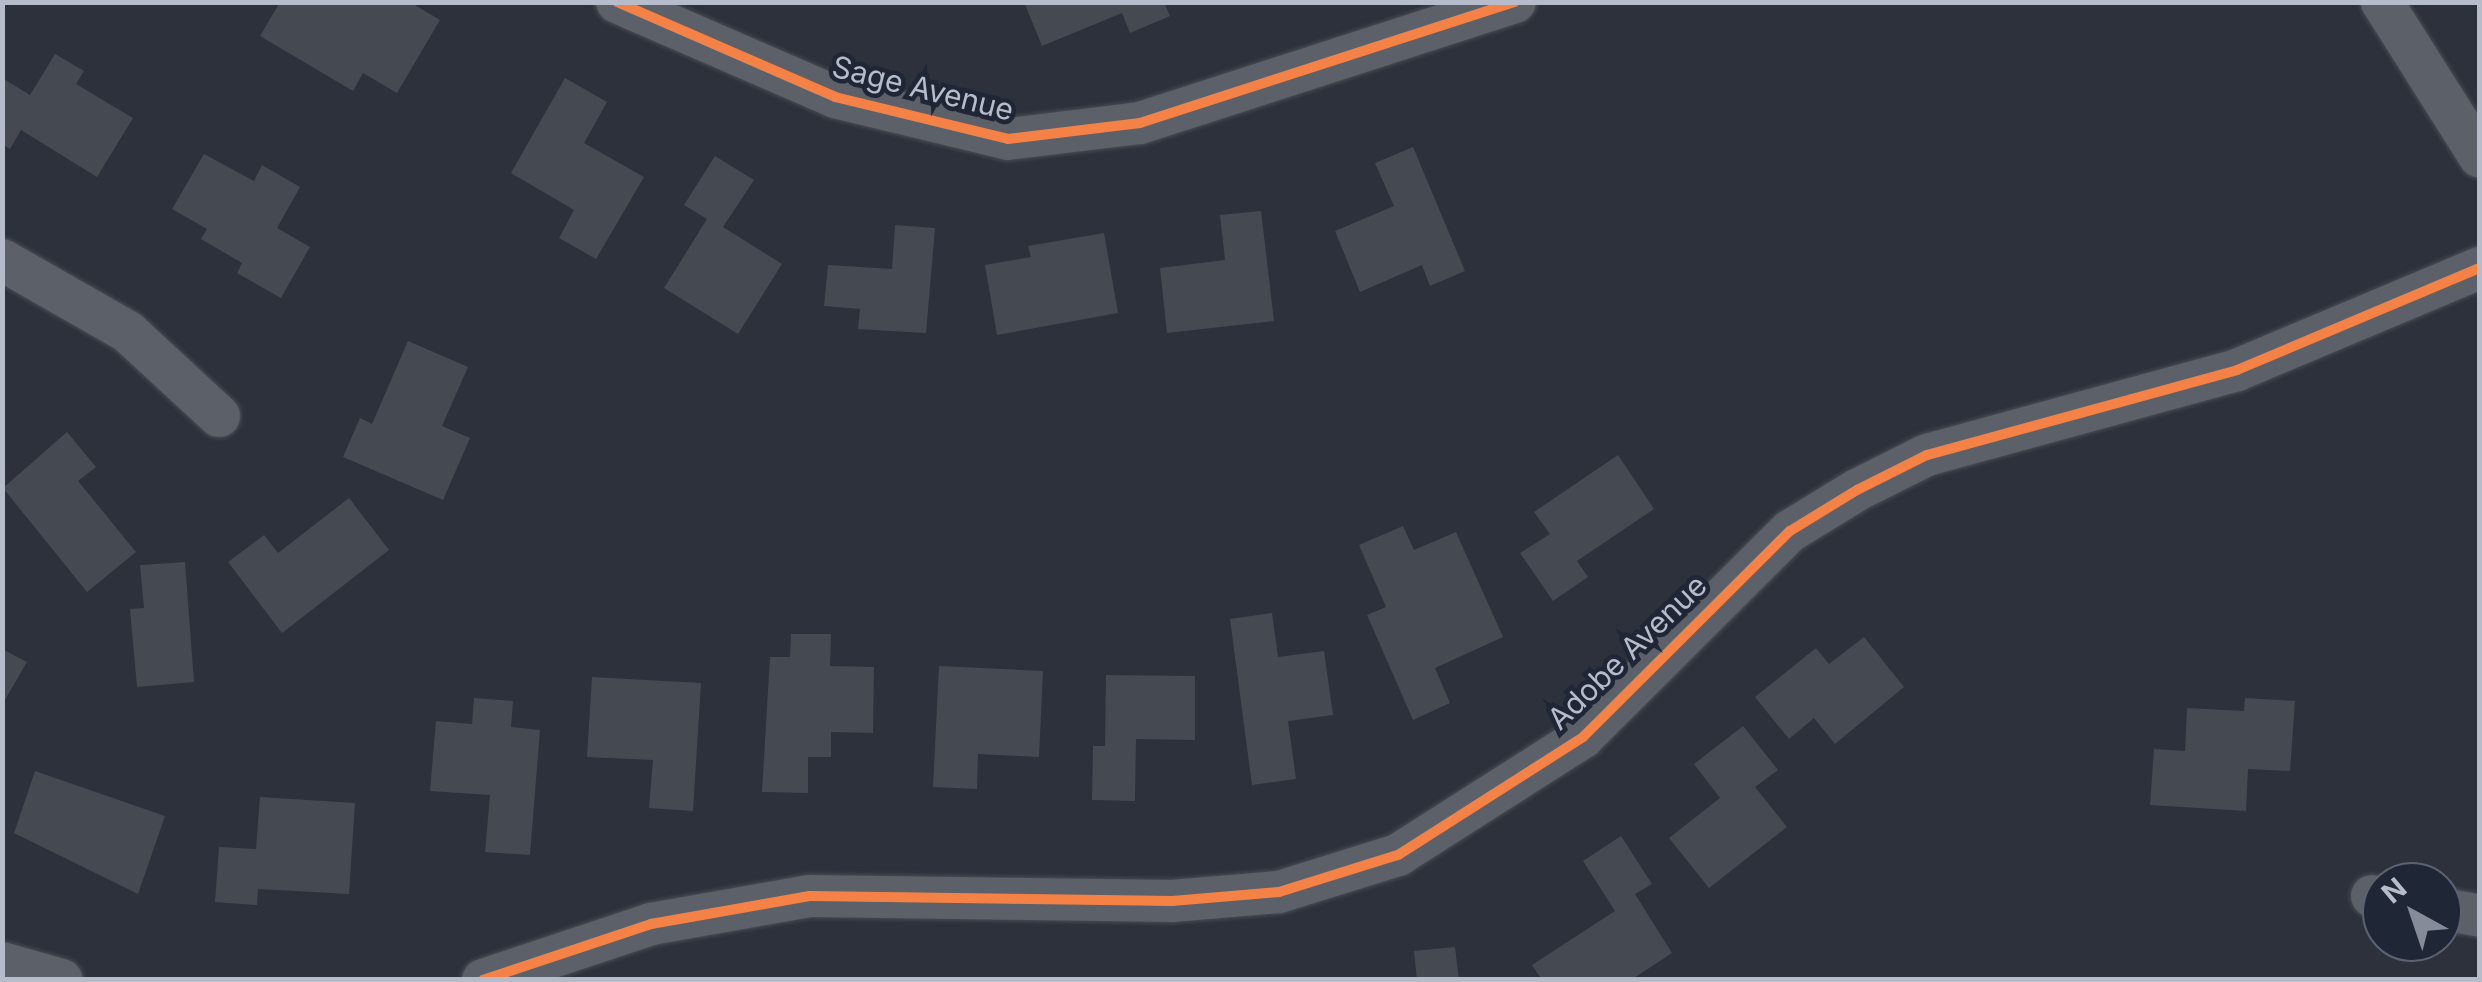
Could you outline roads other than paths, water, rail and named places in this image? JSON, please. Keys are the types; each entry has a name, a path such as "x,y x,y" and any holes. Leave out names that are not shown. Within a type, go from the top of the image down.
{"street":[{"name":"Sage Avenue","path":"617,2 835,97 1008,139 1140,123 1515,2"},
{"path":"2382,2 2480,157"},
{"path":"2,260 128,332 219,416"},
{"name":"Adobe Avenue","path":"483,980 652,924 810,896 1172,901 1279,892 1398,855 1583,737 1790,531 1857,490 1927,455 2237,370 2480,268"},
{"path":"2,963 62,980"}]}
